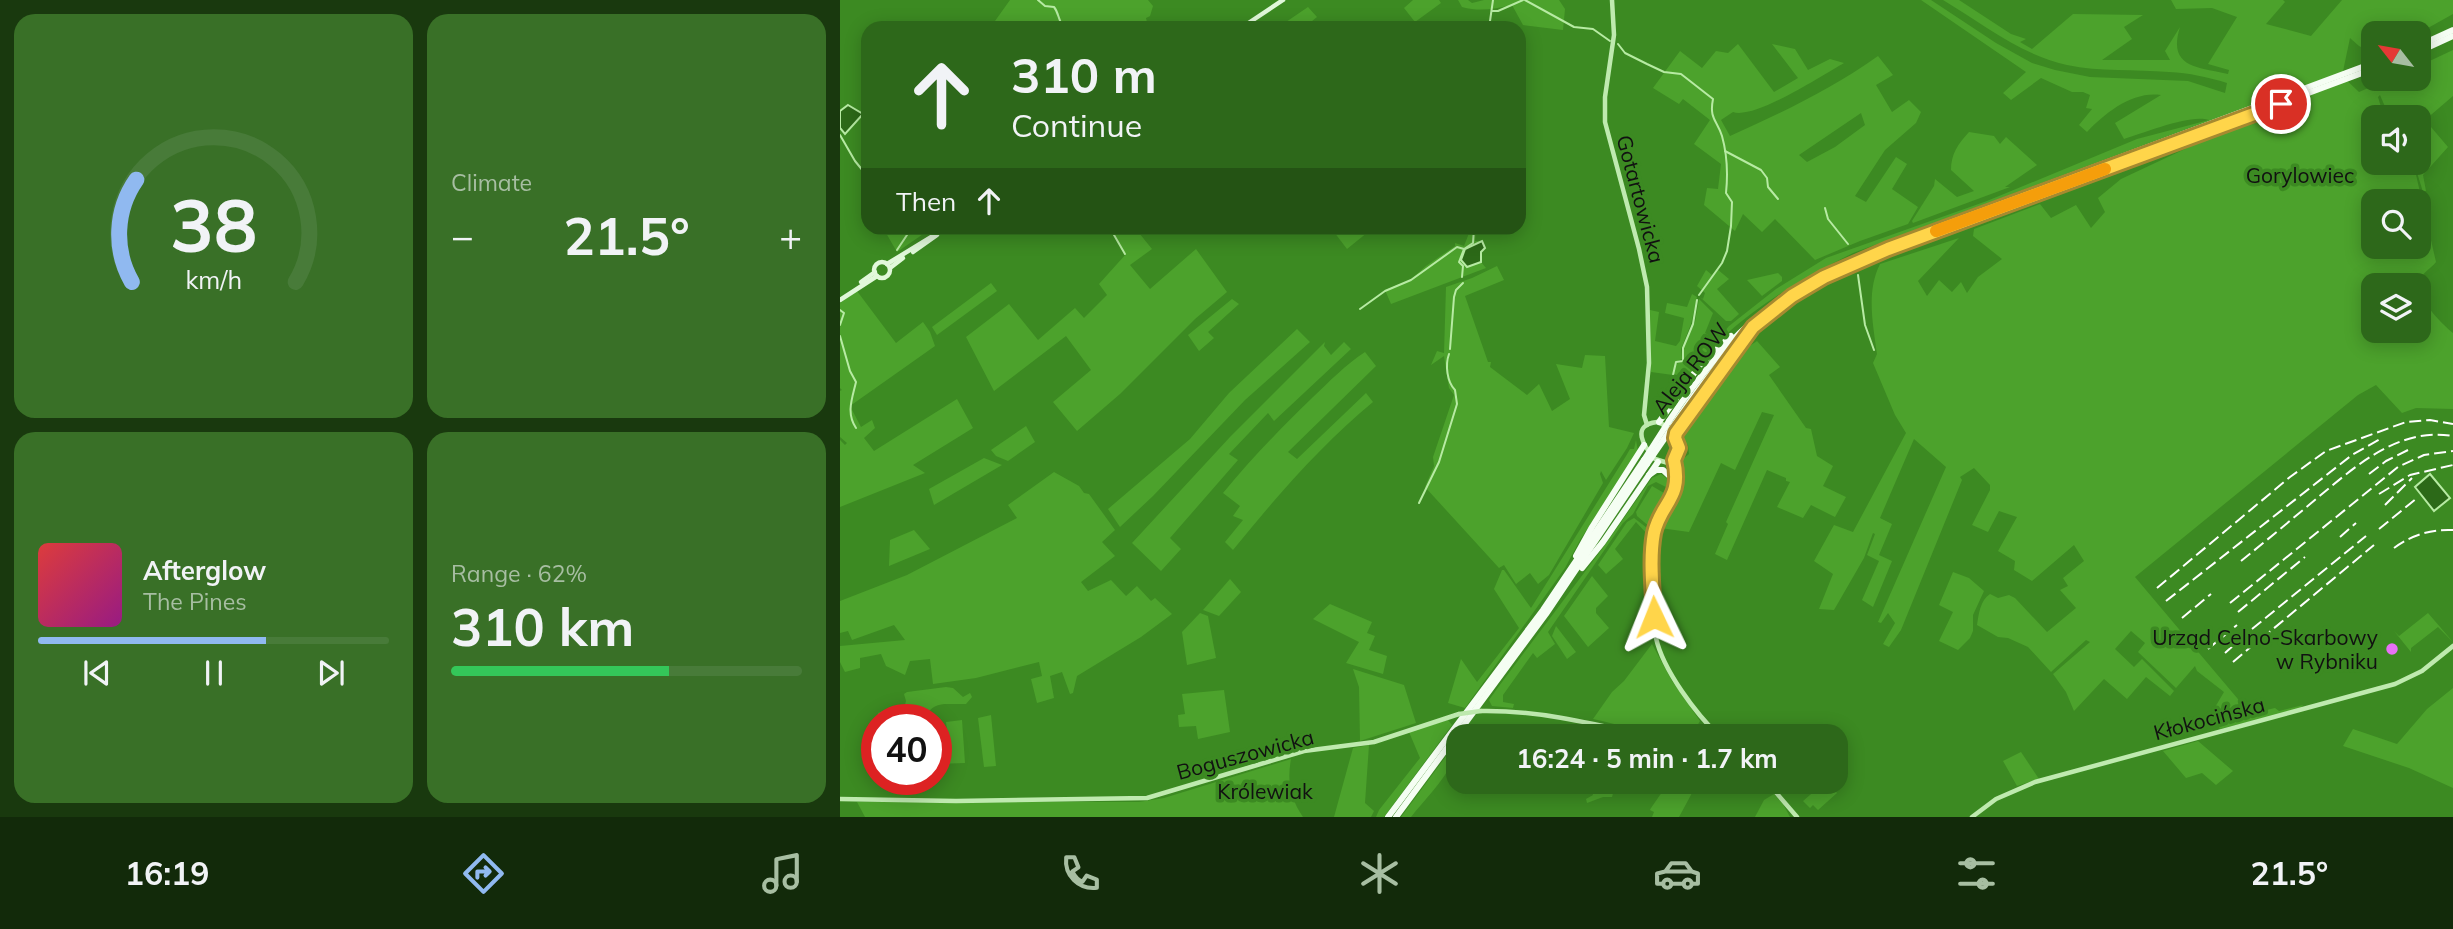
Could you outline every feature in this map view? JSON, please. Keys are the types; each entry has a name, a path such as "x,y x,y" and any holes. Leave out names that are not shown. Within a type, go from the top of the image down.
{"main road":[{"path":"1252,21 1283,0"},
{"path":"2431,40 2453,30"},
{"path":"2431,46 2453,36"},
{"name":"Aleja ROW","path":"2299,94 2361,68"},
{"name":"Aleja ROW","path":"1396,817 1569,577 1671,423 1749,327 1788,293 1846,261 2361,73"},
{"path":"840,298 876,274 887,276 889,266 935,235"},
{"path":"876,274 878,263 889,266"},
{"path":"1653,423 1724,340 1749,327"},
{"path":"1675,438 1749,327"},
{"path":"1569,577 1591,527 1644,445"},
{"path":"1569,577 1598,550 1658,462"},
{"path":"1647,476 1656,470 1663,470 1676,480"},
{"name":"Aleja ROW","path":"1388,817 1569,577"}],"street":[{"name":"Gotartowicka","path":"1612,0 1614,41 1605,97 1605,117 1609,142 1647,287 1649,366 1644,407 1653,423"},
{"path":"1671,462 1658,462 1644,445 1641,435 1653,423 1665,425 1679,448 1671,462 1676,480 1673,496 1654,536 1652,561 1655,633 1664,661 1707,724"},
{"name":"Kłokocińska","path":"1972,817 1997,799 2035,782 2395,684 2422,671 2453,646"},
{"name":"Boguszowicka","path":"840,799 956,801 1147,798 1304,751 1374,742 1459,714 1512,710 1590,724"},
{"path":"1777,794 1797,817"}],"green space":[{"path":"1010,0 1148,0 1153,6 1147,21 995,21"},
{"path":"1413,0 1439,0 1441,3 1416,21 1404,8"},
{"path":"1458,0 1472,3 1484,0 1559,0 1565,9 1563,30 1526,25 1526,21 1521,21 1512,5 1493,9 1462,7"},
{"name":"Gorylowiec","path":"1921,0 1931,0 2032,63 2090,77 2188,81 2225,93 2227,83 2184,73 2092,69 2050,60 2003,38 1943,0 1959,0 2011,34 2026,39 2020,42 2032,49 2073,14 2143,15 2124,27 2132,39 2102,60 2170,60 2165,51 2180,27 2177,41 2182,58 2196,67 2228,74 2229,70 2208,64 2237,17 2212,8 2176,9 2171,0 2283,0 2285,2 2266,24 2311,36 2342,0 2453,0 2453,14 2431,26 2431,21 2361,21 2361,47 2350,38 2342,76 2359,92 2431,91 2431,60 2453,50 2453,96 2431,115 2431,105 2384,105 2380,95 2380,105 2361,105 2361,175 2416,175 2419,189 2361,189 2361,259 2431,259 2431,240 2436,262 2425,273 2361,273 2361,343 2431,343 2431,309 2453,333 2453,409 2416,408 2402,413 2376,385 2358,395 2135,577 2248,711 2254,713 2275,708 2279,711 2303,705 2300,709 2220,729 2211,714 2224,692 2197,671 2195,666 2176,688 2138,652 2145,643 2131,631 2115,649 2134,667 2142,659 2174,691 2170,696 2146,677 2127,699 2104,679 2074,711 2066,692 2053,674 2090,642 2086,640 2051,672 2028,647 2008,638 1998,637 1977,625 1980,608 1990,594 1998,598 2009,595 2047,632 2076,608 2060,590 2068,586 2063,578 2084,561 2074,545 2032,581 2014,570 2015,561 1998,551 2017,517 1999,511 1988,532 1972,525 1990,490 1990,485 1974,468 1960,477 1962,480 1901,630 1889,647 1883,644 1895,623 1888,613 1881,623 1878,622 1946,467 1914,439 1880,518 1892,524 1879,555 1892,561 1873,607 1862,600 1879,561 1867,555 1875,534 1873,533 1864,558 1834,610 1819,609 1833,574 1814,561 1834,525 1853,532 1906,433 1895,415 1873,363 1877,354 1872,297 1880,264 1959,238 1918,281 1927,296 1939,280 1952,292 1961,282 1967,293 1978,277 2002,259 1973,236 1974,229 2040,204 2051,218 2076,205 2091,228 2105,212 2098,198 2121,179 2219,133 2211,120 1853,253 1804,279 1758,309 1716,344 1681,387 1677,384 1682,377 1674,374 1676,364 1684,361 1683,348 1695,322 1699,299 1713,313 1705,333 1717,340 1729,326 1776,289 1826,258 1987,201 2137,139 2209,120 2179,122 2124,139 2115,123 2161,95 2140,96 2121,104 2087,132 2079,125 2092,109 2086,108 2090,95 2072,92 2041,78 2011,100 2003,93 2026,72"},
{"path":"1308,7 1317,17 1312,21 1287,21"},
{"path":"1738,44 1774,92 1798,78 1772,44 1795,49 1808,70 1830,59 1844,63 1772,103 1743,113 1733,112 1721,120 1730,136 1824,90 1878,56 1893,75 1876,85 1892,112 1909,100 1921,112 1916,123 1885,150 1855,196 1866,202 1896,157 1907,164 1892,189 1918,207 1908,224 1815,260 1775,219 1762,232 1743,214 1735,231 1704,205 1707,188 1718,189 1721,164 1694,144 1710,120 1683,99 1679,104 1653,88 1680,51 1702,68 1716,51 1728,53","holes":["1861,113 1865,125 1835,147 1807,162 1799,155"]},
{"path":"2431,127 2448,147 2431,166"},
{"path":"1969,132 1994,136 2000,144 2006,137 2037,165 2005,187 2010,187 1913,223 1934,186 1935,179 1957,197 1974,191 1951,170 1956,150"},
{"path":"2418,175 2423,175 2426,189 2422,189"},
{"path":"887,235 922,235 897,252"},
{"path":"1115,235 1141,235 1152,249 1130,265 1150,289 1196,249 1227,292 1077,431 1053,402 1091,370 1066,336 994,391 966,337 1009,304 1038,340 1075,308 1084,318 1107,295 1099,284 1126,254"},
{"path":"1336,235 1364,235 1347,249"},
{"path":"1468,235 1475,235 1475,241 1482,241 1465,249 1467,267 1481,262 1486,268 1391,304 1385,290 1410,280 1455,246 1455,243 1464,246"},
{"path":"1497,266 1504,280 1465,296 1488,362 1491,362 1490,367 1527,395 1539,384 1552,411 1570,399 1556,364 1582,368 1585,355 1605,356 1609,427 1634,433 1606,480 1601,471 1603,483 1549,575 1538,584 1530,573 1516,584 1504,565 1499,568 1425,487 1434,466 1433,457 1454,395 1449,388 1444,356 1431,365 1437,351 1444,353 1446,287"},
{"path":"1717,269 1729,279 1717,289 1739,314 1731,321 1726,321 1700,297 1703,299 1705,293 1697,286 1706,270 1712,275"},
{"path":"1778,273 1782,281 1762,296 1747,280"},
{"path":"991,283 997,291 937,335 932,327"},
{"path":"857,291 896,343 923,322 935,346 850,406 861,427 872,420 875,428 864,438 874,451 957,399 973,428 913,465 925,473 840,507 840,440 845,445 847,443 840,437 840,303"},
{"path":"1692,294 1697,297 1691,324 1681,349 1682,359 1675,362 1673,375 1651,372 1650,310 1659,312 1655,341 1676,346 1680,341 1684,318 1665,313 1667,303 1687,307"},
{"path":"1232,299 1239,304 1208,332 1214,338 1199,351 1188,335"},
{"path":"1297,329 1310,342 1245,400 1120,527 1108,509 1190,439 1229,393"},
{"path":"1757,341 1780,367 1769,375 1806,428 1811,429 1817,456 1833,466 1823,486 1846,497 1835,517 1811,505 1803,518 1777,507 1790,482 1767,470 1727,560 1715,554 1728,524 1726,522 1774,415 1762,412 1735,470 1721,463 1689,532 1660,528 1679,489 1678,463 1689,454 1688,445 1680,440 1687,422 1739,353"},
{"path":"1325,342 1324,346 1331,355 1344,342 1351,349 1274,421 1268,413 1229,454 1238,460 1170,538 1181,549 1161,571 1132,543 1230,437"},
{"path":"1365,352 1376,366 1288,452 1297,459 1366,393 1373,402 1300,472 1233,550 1225,542 1243,520 1233,516 1240,506 1223,493 1300,410"},
{"path":"1026,426 1035,442 1008,461 996,456 991,450"},
{"path":"1636,440 1638,452 1580,540 1565,568 1465,708 1448,703 1461,659 1477,682 1519,628 1494,589 1502,570 1531,608 1630,449 1634,449"},
{"path":"984,458 1002,465 934,505 929,489"},
{"path":"1054,472 1089,494 1115,530 1102,542 1115,556 1081,582 1088,591 1111,580 1126,596 1137,586 1151,601 1155,598 1172,614 1141,637 1077,676 1073,693 1070,694 1062,672 1050,676 1054,698 1037,703 1031,679 1042,676 1039,662 976,678 933,684 930,659 910,661 905,675 886,666 881,654 860,658 860,668 845,672 840,662 840,646 905,640 894,625 852,640 848,631 840,633 840,601 907,575 1017,518 1008,505"},
{"path":"1661,474 1669,480 1651,528 1636,512 1652,486 1664,493 1666,487 1656,482 1648,486 1633,514 1623,523 1548,632 1555,644 1537,658 1533,653 1503,695 1503,702 1514,704 1513,708 1492,706 1489,700 1499,686 1652,478"},
{"path":"1634,518 1651,531 1649,536 1636,522 1615,549 1623,559 1606,574 1598,565 1627,522"},
{"path":"914,530 930,549 889,566 890,540"},
{"path":"1953,572 1969,578 1984,591 1973,615 1970,638 1958,650 1939,641 1953,612 1939,605"},
{"path":"1592,576 1608,596 1596,608 1596,613 1609,628 1588,647 1564,616"},
{"path":"1230,579 1241,592 1219,616 1203,610"},
{"path":"1330,604 1372,622 1367,633 1375,636 1369,650 1387,656 1383,674 1346,663 1359,642 1313,619"},
{"path":"1200,613 1208,616 1216,658 1187,665 1182,632"},
{"path":"2428,613 2453,642 2438,627 2411,648 2411,652 2394,631 2399,636"},
{"path":"1556,626 1576,652 1567,659 1552,636"},
{"path":"1652,644 1672,681 1700,721 1698,724 1614,724 1593,719 1612,692 1624,681"},
{"path":"1353,669 1404,685 1416,723 1360,741 1359,687"},
{"path":"946,687 953,688 963,697 970,693 972,697 966,704 905,704 904,694"},
{"path":"2453,688 2453,788 2409,768 2343,746 2353,729 2397,744 2427,709"},
{"path":"1224,690 1230,732 1198,739 1196,726 1179,727 1178,715 1185,714 1182,694"},
{"path":"991,715 996,766 984,767 978,718"},
{"path":"962,720 965,763 952,763 952,721"},
{"path":"1448,720 1451,724 1446,724 1446,733 1384,817 1376,817 1420,758 1409,732"},
{"path":"2198,741 2233,771 2216,785 2202,773 2186,778 2163,751"},
{"path":"1369,745 1365,803 1374,811 1371,817 1334,817 1353,748"},
{"path":"2021,752 2039,779 2017,786 2003,761"},
{"path":"1446,756 1446,774 1441,781 1411,817 1401,817"},
{"name":"Królewiak","path":"1291,759 1291,789 1303,817 865,817 857,802 1139,802 1164,798"},
{"path":"1613,794 1612,797 1603,797 1587,803 1586,799 1593,795"},
{"path":"1661,794 1691,794 1679,817 1652,817 1654,812 1650,810"},
{"path":"1774,794 1790,817 1755,817 1764,800"},
{"path":"1811,794 1836,794 1818,810 1813,805 1810,808 1803,801"}],"shaded area":[{"path":"848,105 861,113 845,134 840,128 840,111"},
{"path":"1482,241 1485,248 1481,252 1481,262 1467,267 1461,260 1465,249"},
{"path":"2430,474 2450,498 2434,511 2415,487"}],"waterway":[{"path":"1038,0 1045,6 1054,7 1060,21"},
{"path":"1490,21 1493,0"},
{"path":"1492,11 1523,0"},
{"path":"1525,0 1574,27 1593,29 1610,41"},
{"path":"1618,44 1625,53 1647,64 1664,72 1681,74 1713,99 1713,115 1725,150 1726,193 1732,202 1731,226 1722,263 1699,295"},
{"path":"840,135 861,168"},
{"path":"1725,151 1761,170 1767,178 1768,187 1778,199"},
{"path":"1825,208 1828,219 1848,244"},
{"path":"897,250 907,235"},
{"path":"1114,235 1125,254"},
{"path":"1462,277 1463,266 1459,262 1464,249 1473,243 1474,235"},
{"path":"1360,309 1385,291 1411,280 1457,247 1464,249"},
{"path":"1858,275 1865,325 1874,350"},
{"path":"1450,349 1454,297 1456,290 1463,283"},
{"path":"1673,375 1676,362 1683,361 1683,348 1693,324 1697,300"},
{"path":"840,310 844,313 840,325"},
{"path":"840,336 856,382 851,411 856,428"},
{"path":"1419,503 1439,462 1457,404 1448,373 1449,354"}],"railway":[{"path":"2157,588 2290,477 2326,451 2406,422 2430,420 2453,424"},
{"path":"2241,561 2346,474 2378,452 2413,438 2453,436"},
{"path":"2166,601 2352,455 2382,438"},
{"path":"2369,474 2386,461 2408,450"},
{"path":"2230,603 2398,467 2424,455 2453,451"},
{"path":"2379,494 2410,475 2453,465"},
{"path":"2385,505 2412,478"},
{"path":"2379,529 2417,498"},
{"path":"2340,537 2356,523"},
{"path":"2394,548 2422,534 2453,530"},
{"path":"2252,629 2366,536"},
{"path":"2261,639 2374,545"},
{"path":"2238,612 2305,557"},
{"path":"2182,618 2211,594"},
{"path":"2208,649 2237,625"},
{"path":"2225,653 2245,635"},
{"path":"2233,662 2253,645"}],"slow traffic":[{"path":"1936,231 2105,169"}],"place":[{"name":"Urząd Celno-Skarbowy w Rybniku","path":"2392,649"}],"route":[{"path":"1654,617 1654,536 1676,486 1674,460 1679,448 1676,433 1709,385 1762,319 1815,282 1888,249 2281,104"}]}
